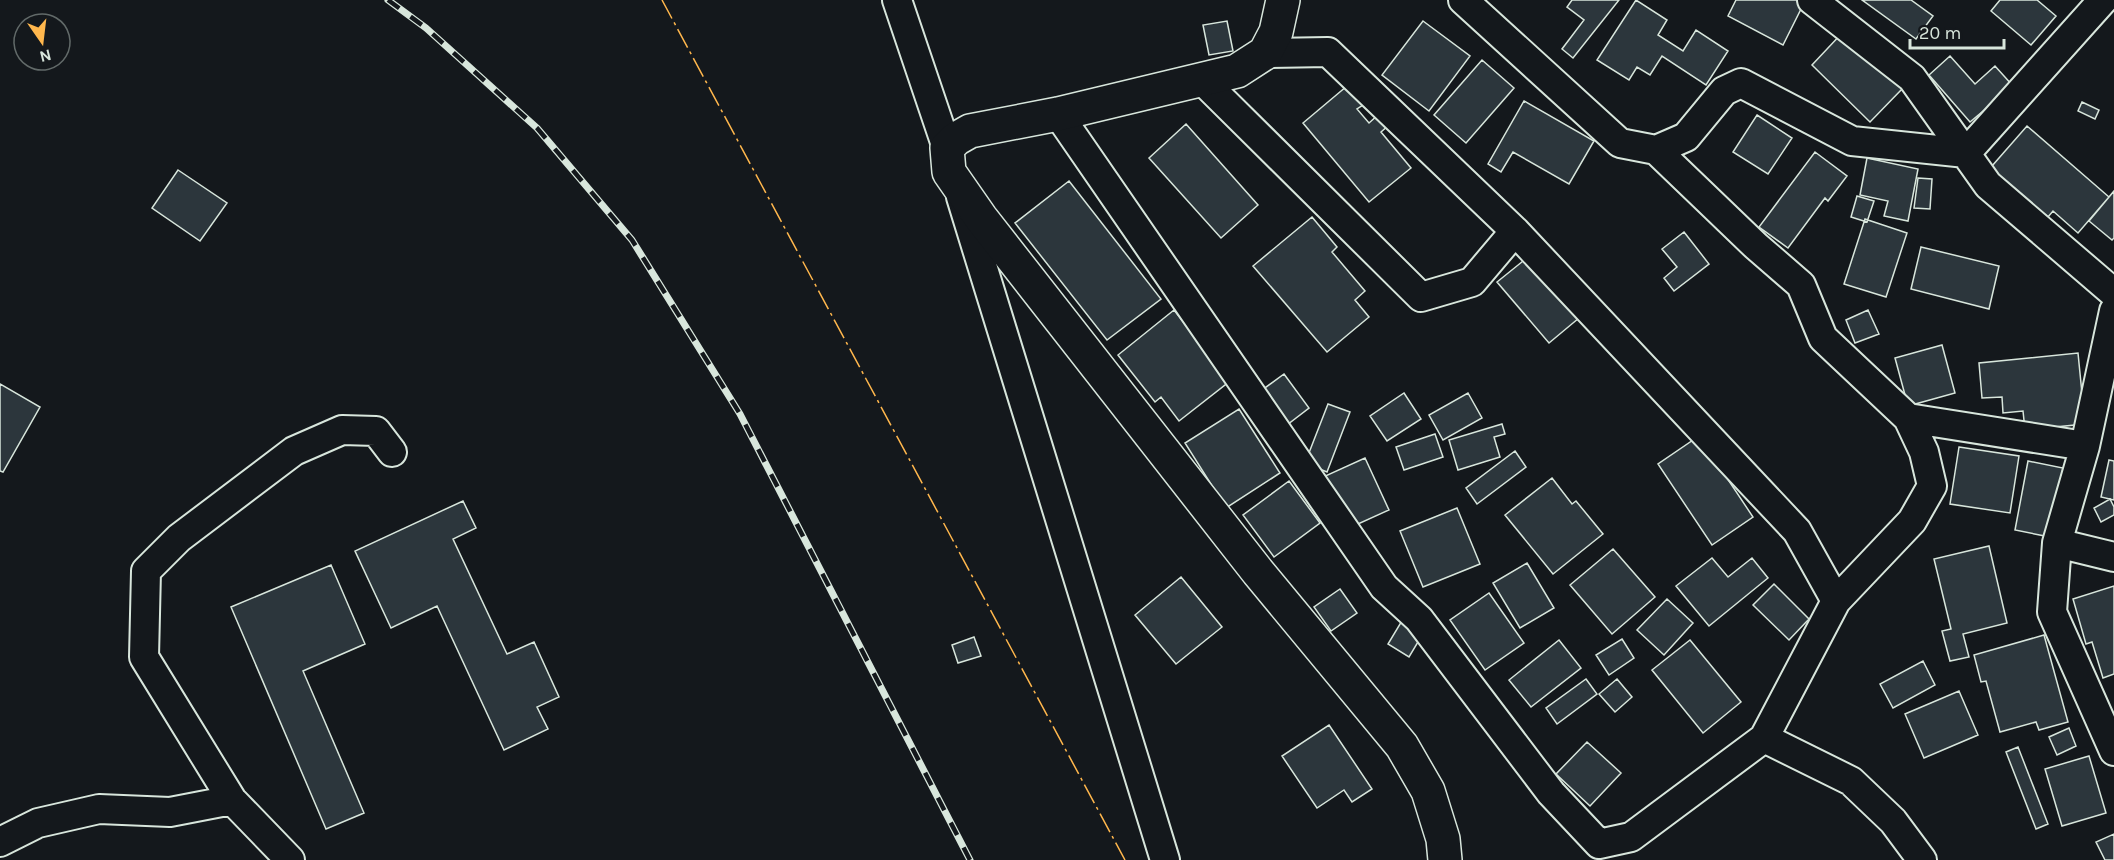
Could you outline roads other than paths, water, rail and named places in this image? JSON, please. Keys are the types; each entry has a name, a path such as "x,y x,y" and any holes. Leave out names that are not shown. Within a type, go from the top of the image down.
{"main road":[{"path":"1283,0 1276,32 1265,53 1237,72 1058,114 970,131 956,139 947,148 949,171 957,185 1258,572 1402,746 1428,791 1443,839 1445,860"}],"street":[{"path":"897,0 947,148"},
{"path":"1058,114 1384,587 1419,619 1593,852 1631,837 1764,738 1836,601 1912,521 1932,486 1924,452 1908,418 1823,338 1801,285 1756,246 1656,150 1620,143 1463,0"},
{"path":"1966,153 2103,0"},
{"path":"1816,1 1912,78 1988,185 2114,293"},
{"path":"1265,53 1328,52 1515,231 1797,531 1836,601"},
{"path":"1202,80 1421,297 1472,282 1515,231"},
{"path":"1656,150 1686,137 1724,91 1741,83 1852,141 1966,153"},
{"path":"957,185 1165,860"},
{"path":"2114,311 2085,446 2057,543 2052,612 2114,752"},
{"path":"1908,418 2085,446"},
{"path":"290,860 232,800 144,657 146,571 179,538 294,451 342,430 376,431 392,452"},
{"path":"2057,543 2114,557"},
{"path":"1764,738 1851,781 1893,821 1922,860"},
{"path":"0,842 38,823 99,809 170,812 232,800"}],"railway":[{"path":"388,0 426,28 537,128 632,240 740,414 970,860"}]}
